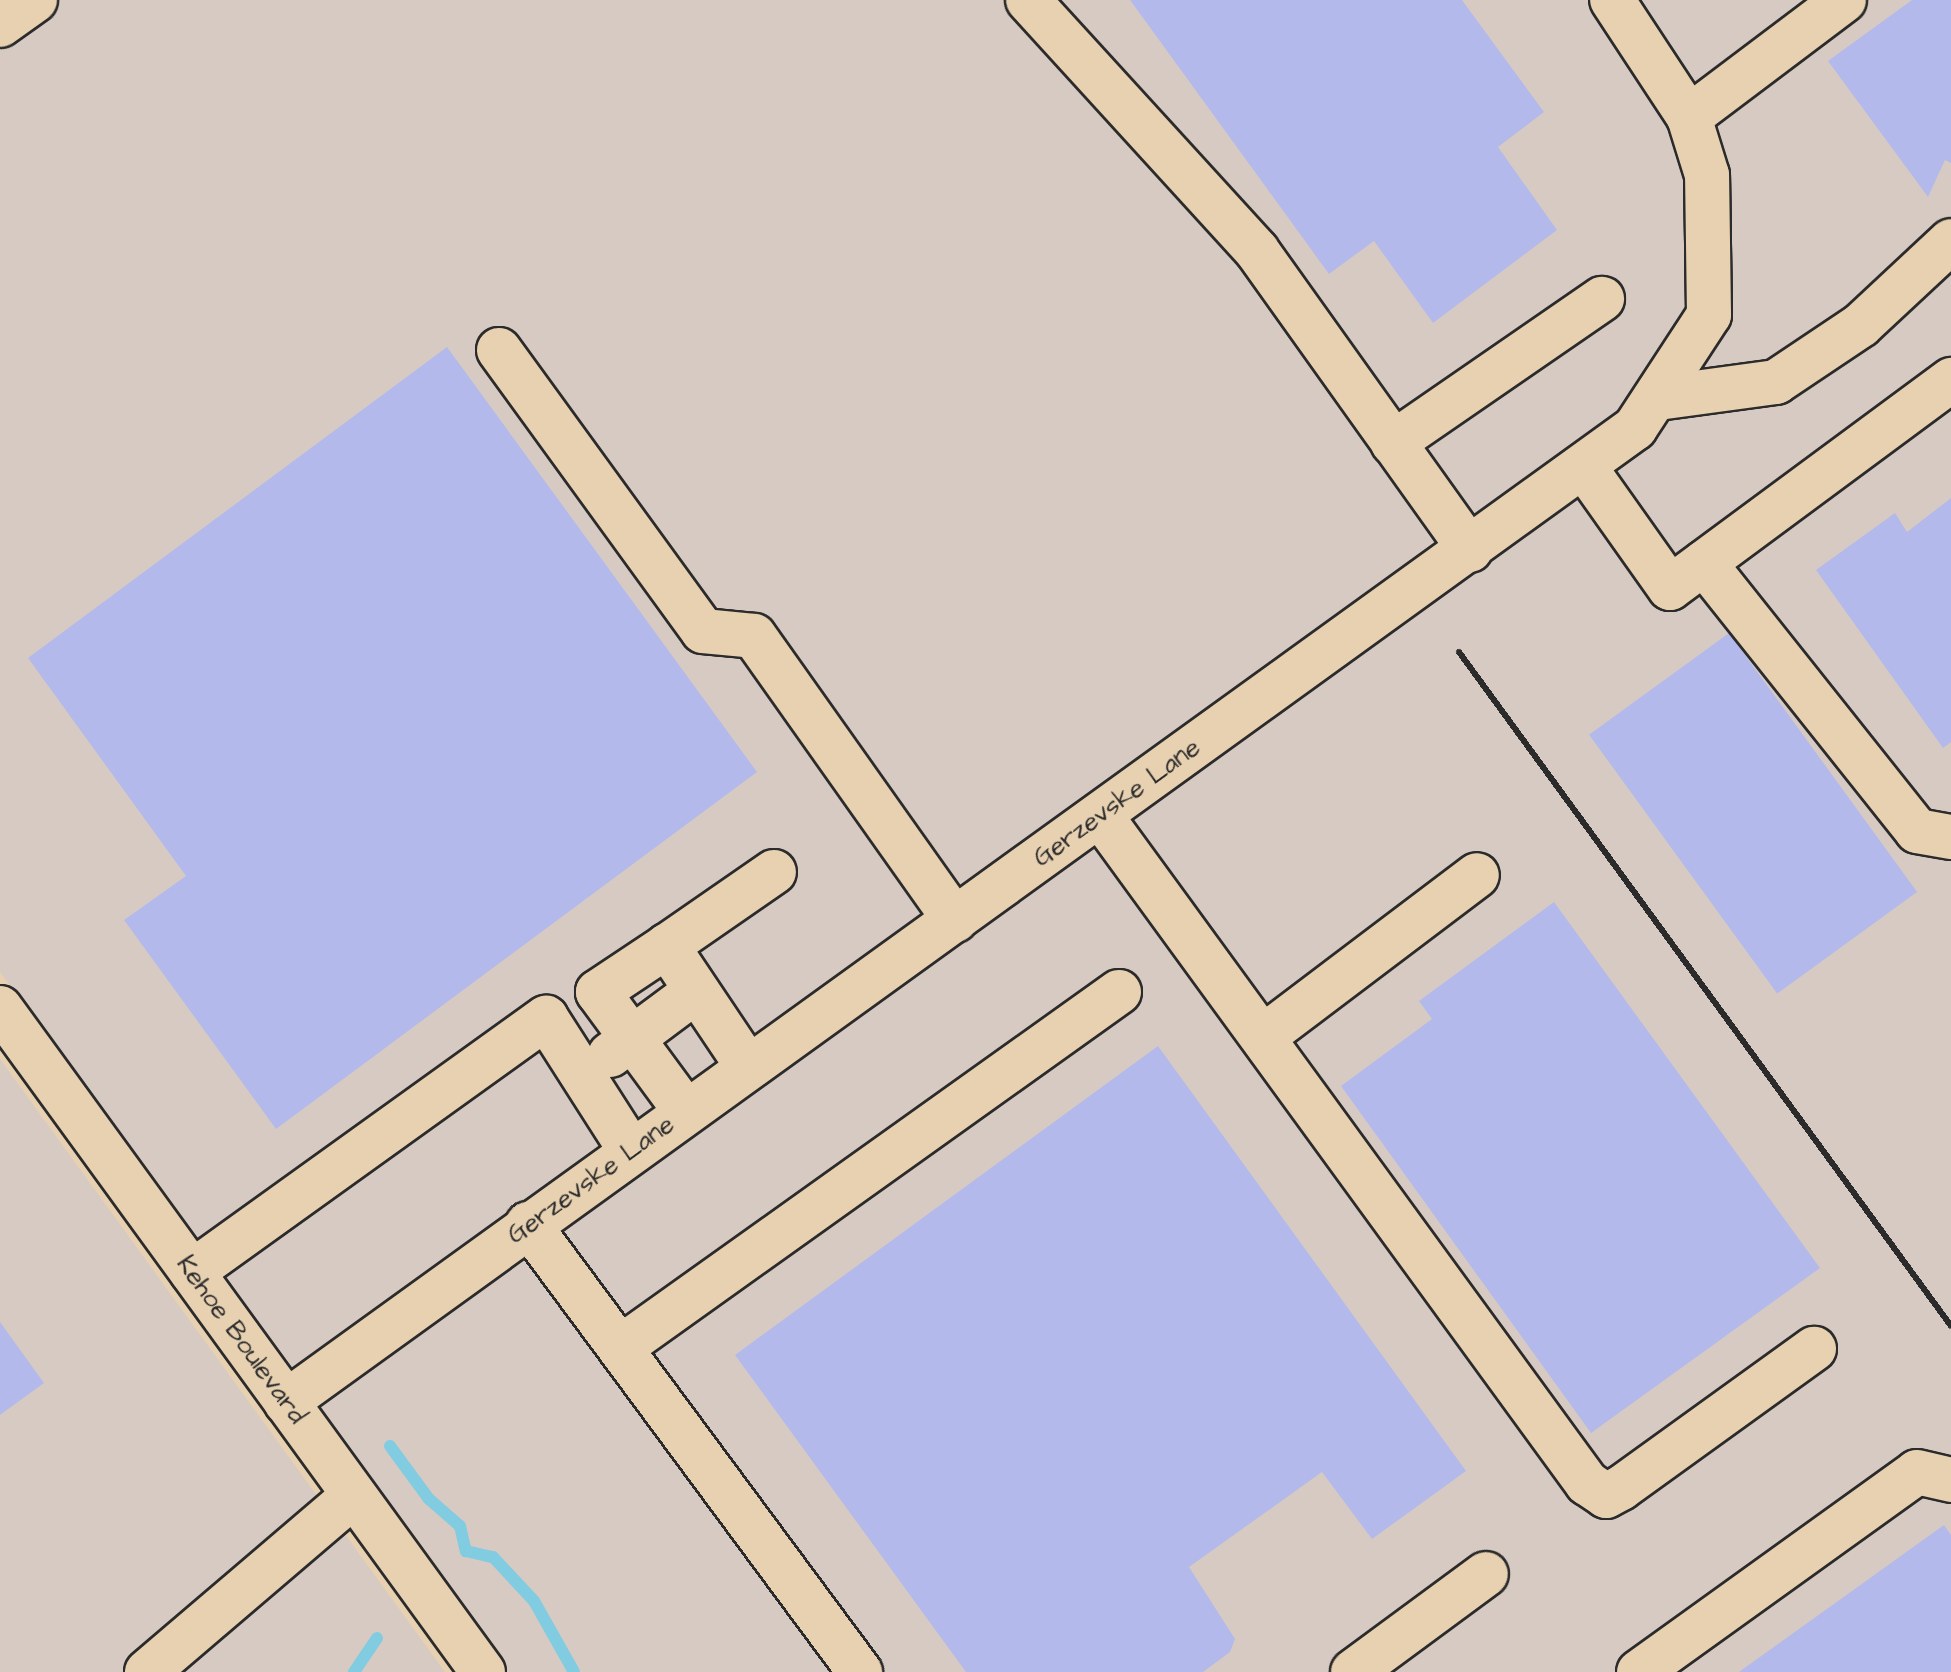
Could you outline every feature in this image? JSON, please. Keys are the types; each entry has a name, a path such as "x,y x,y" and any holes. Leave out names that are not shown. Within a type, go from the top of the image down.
{"street":[{"path":"0,25 35,0"},
{"path":"1028,0 1257,251 1470,550"},
{"name":"Gerzevske Lane","path":"286,1402 528,1224 1585,468 1635,428 1658,398 1709,315 1707,175 1689,117 1665,73 1612,0"},
{"path":"1689,117 1844,0"},
{"path":"1658,398 1776,382 1861,325 1951,241"},
{"path":"1393,443 1602,299"},
{"path":"499,350 703,631 754,636 955,920"},
{"path":"1585,468 1670,588 1951,380"},
{"path":"1704,563 1917,831 1951,837"},
{"path":"1100,815 1587,1483 1606,1496 1814,1349"},
{"path":"686,1112 598,992 774,872"},
{"path":"1263,1037 1477,875"},
{"path":"667,946 748,1067"},
{"path":"582,1075 696,991"},
{"path":"620,1348 1119,992"},
{"name":"Kehoe Boulevard","path":"0,1008 483,1672"},
{"path":"192,1272 546,1018 631,1151"},
{"path":"528,1224 860,1672"},
{"path":"1639,1672 1917,1472 1951,1480"},
{"path":"147,1672 354,1495"},
{"path":"1353,1672 1486,1574"}],"shaded area":[{"path":"0,0 1951,0 1951,1672 508,1672 0,972"},
{"path":"0,1059 445,1672 0,1672"}],"building":[{"path":"1130,0 1462,0 1544,112 1498,147 1557,230 1433,323 1374,241 1329,274"},
{"path":"1912,0 1951,0 1951,163 1945,160 1928,197 1828,61"},
{"path":"447,347 757,772 276,1129 124,920 186,876 28,658"},
{"path":"1951,498 1951,742 1943,748 1816,570 1895,513 1907,532"},
{"path":"1729,633 1917,892 1777,994 1589,735"},
{"path":"1554,902 1820,1268 1591,1433 1341,1086 1432,1019 1419,1001"},
{"path":"1158,1046 1466,1471 1372,1539 1322,1472 1189,1567 1235,1639 1230,1652 1203,1672 966,1672 735,1355"},
{"path":"0,1322 44,1383 0,1415"},
{"path":"1944,1525 1951,1535 1951,1672 1739,1672"}],"waterway":[{"path":"390,1446 429,1499 460,1526 466,1551 493,1557 534,1601 574,1672"},
{"path":"354,1672 377,1638"}],"railway":[{"path":"1459,652 1951,1326"}]}
